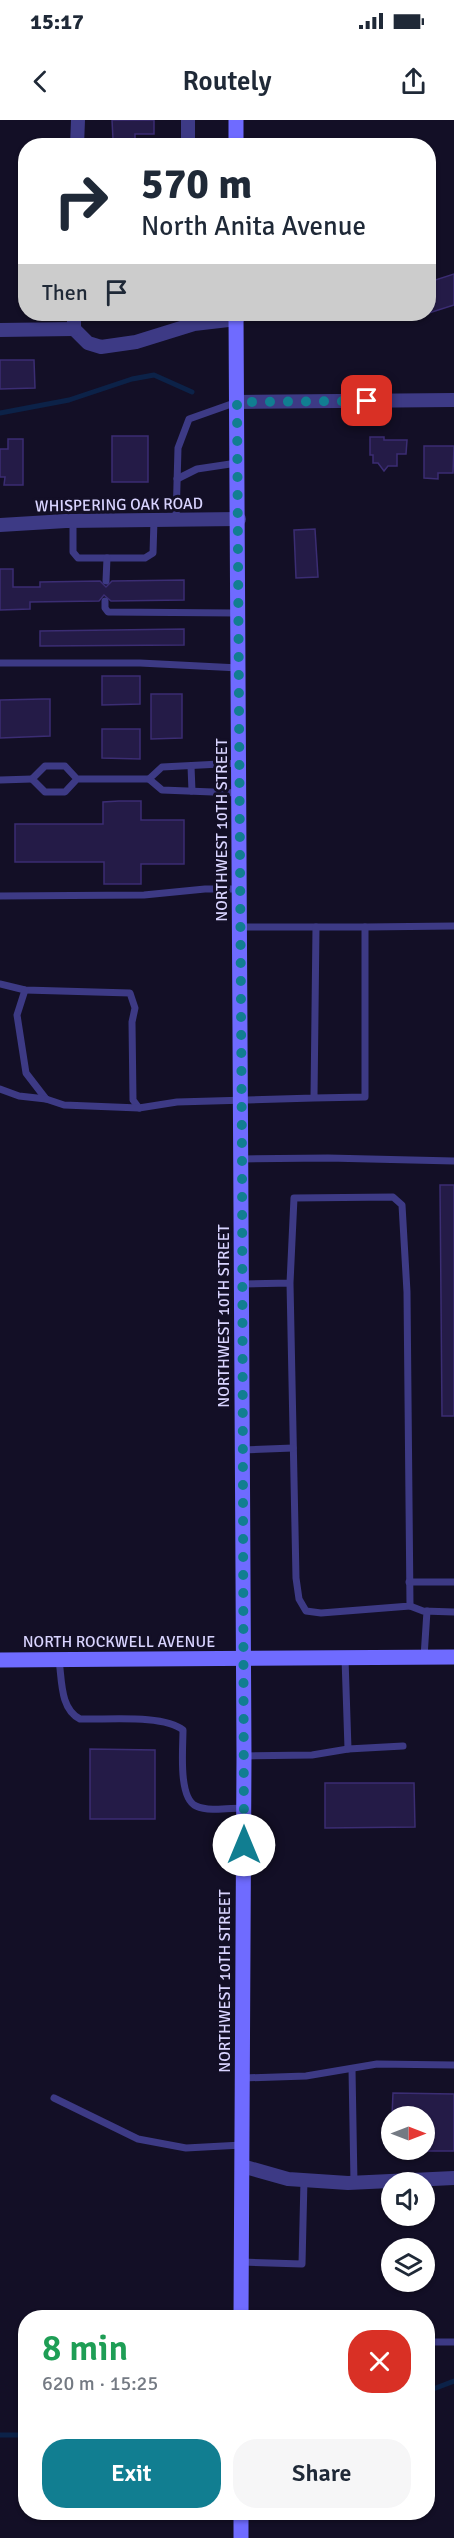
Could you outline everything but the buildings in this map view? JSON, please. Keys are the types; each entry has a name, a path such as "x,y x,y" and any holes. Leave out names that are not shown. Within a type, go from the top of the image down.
{"main road":[{"path":"236,120 236,138"},
{"name":"NORTHWEST 10TH STREET","path":"237,321 244,1659 241,2310"},
{"name":"NORTH ROCKWELL AVENUE","path":"0,1659 454,1657"},
{"path":"241,2520 241,2538"}],"street":[{"path":"77,138 78,120"},
{"path":"188,120 188,138"},
{"path":"74,321 74,329 88,343 101,346 136,342 184,321"},
{"path":"0,330 74,329"},
{"path":"237,402 454,400"},
{"name":"WHISPERING OAK ROAD","path":"0,525 73,521 239,519"},
{"path":"242,2166 288,2179 354,2183 454,2178"}],"lane":[{"path":"176,520 178,448 189,419 237,402"},
{"path":"177,479 197,469 238,463"},
{"path":"73,521 73,552 78,558 146,558 153,553 154,520"},
{"path":"106,581 107,558"},
{"path":"105,601 105,608 108,612 239,613"},
{"path":"0,663 140,663 239,668"},
{"path":"149,779 162,767 240,763"},
{"path":"0,780 32,779 45,766 65,766 77,779 149,779 162,790 192,790 205,794 240,793"},
{"path":"191,766 192,790"},
{"path":"32,779 45,792 65,792 77,779"},
{"path":"0,896 144,895 205,889 240,889"},
{"path":"240,927 454,926"},
{"path":"314,1098 316,927"},
{"path":"0,1089 19,1096 46,1099 64,1105 139,1108 177,1102 365,1096 365,927"},
{"path":"0,984 25,990 130,993 135,1008 132,1022 133,1100 139,1108"},
{"path":"25,990 17,1015 26,1073 46,1099"},
{"path":"242,1158 454,1161"},
{"path":"410,1606 407,1292 402,1205 393,1197 294,1198 290,1283 296,1585 299,1599 306,1611 321,1613 410,1606 427,1611 454,1612"},
{"path":"242,1284 290,1283"},
{"path":"243,1450 293,1448"},
{"path":"409,1582 454,1582"},
{"path":"424,1657 427,1611"},
{"path":"345,1657 348,1749"},
{"path":"59,1659 65,1702 72,1715 80,1719 158,1720 174,1723 183,1730 184,1777 186,1794 190,1801 196,1806 210,1809 244,1808"},
{"path":"244,1756 312,1755 348,1749 403,1746"},
{"path":"243,2078 306,2076 377,2064 454,2065"},
{"path":"352,2069 354,2183"},
{"path":"54,2098 138,2139 186,2148 242,2145"},
{"path":"242,2262 302,2264 304,2180"},
{"path":"435,2342 454,2342"}],"waterway":[{"path":"0,413 69,400 132,379 154,375 192,392"},
{"path":"435,2388 454,2381"},
{"path":"0,2435 18,2435"}],"route":[{"path":"244,1845 237,402 367,401"}]}
